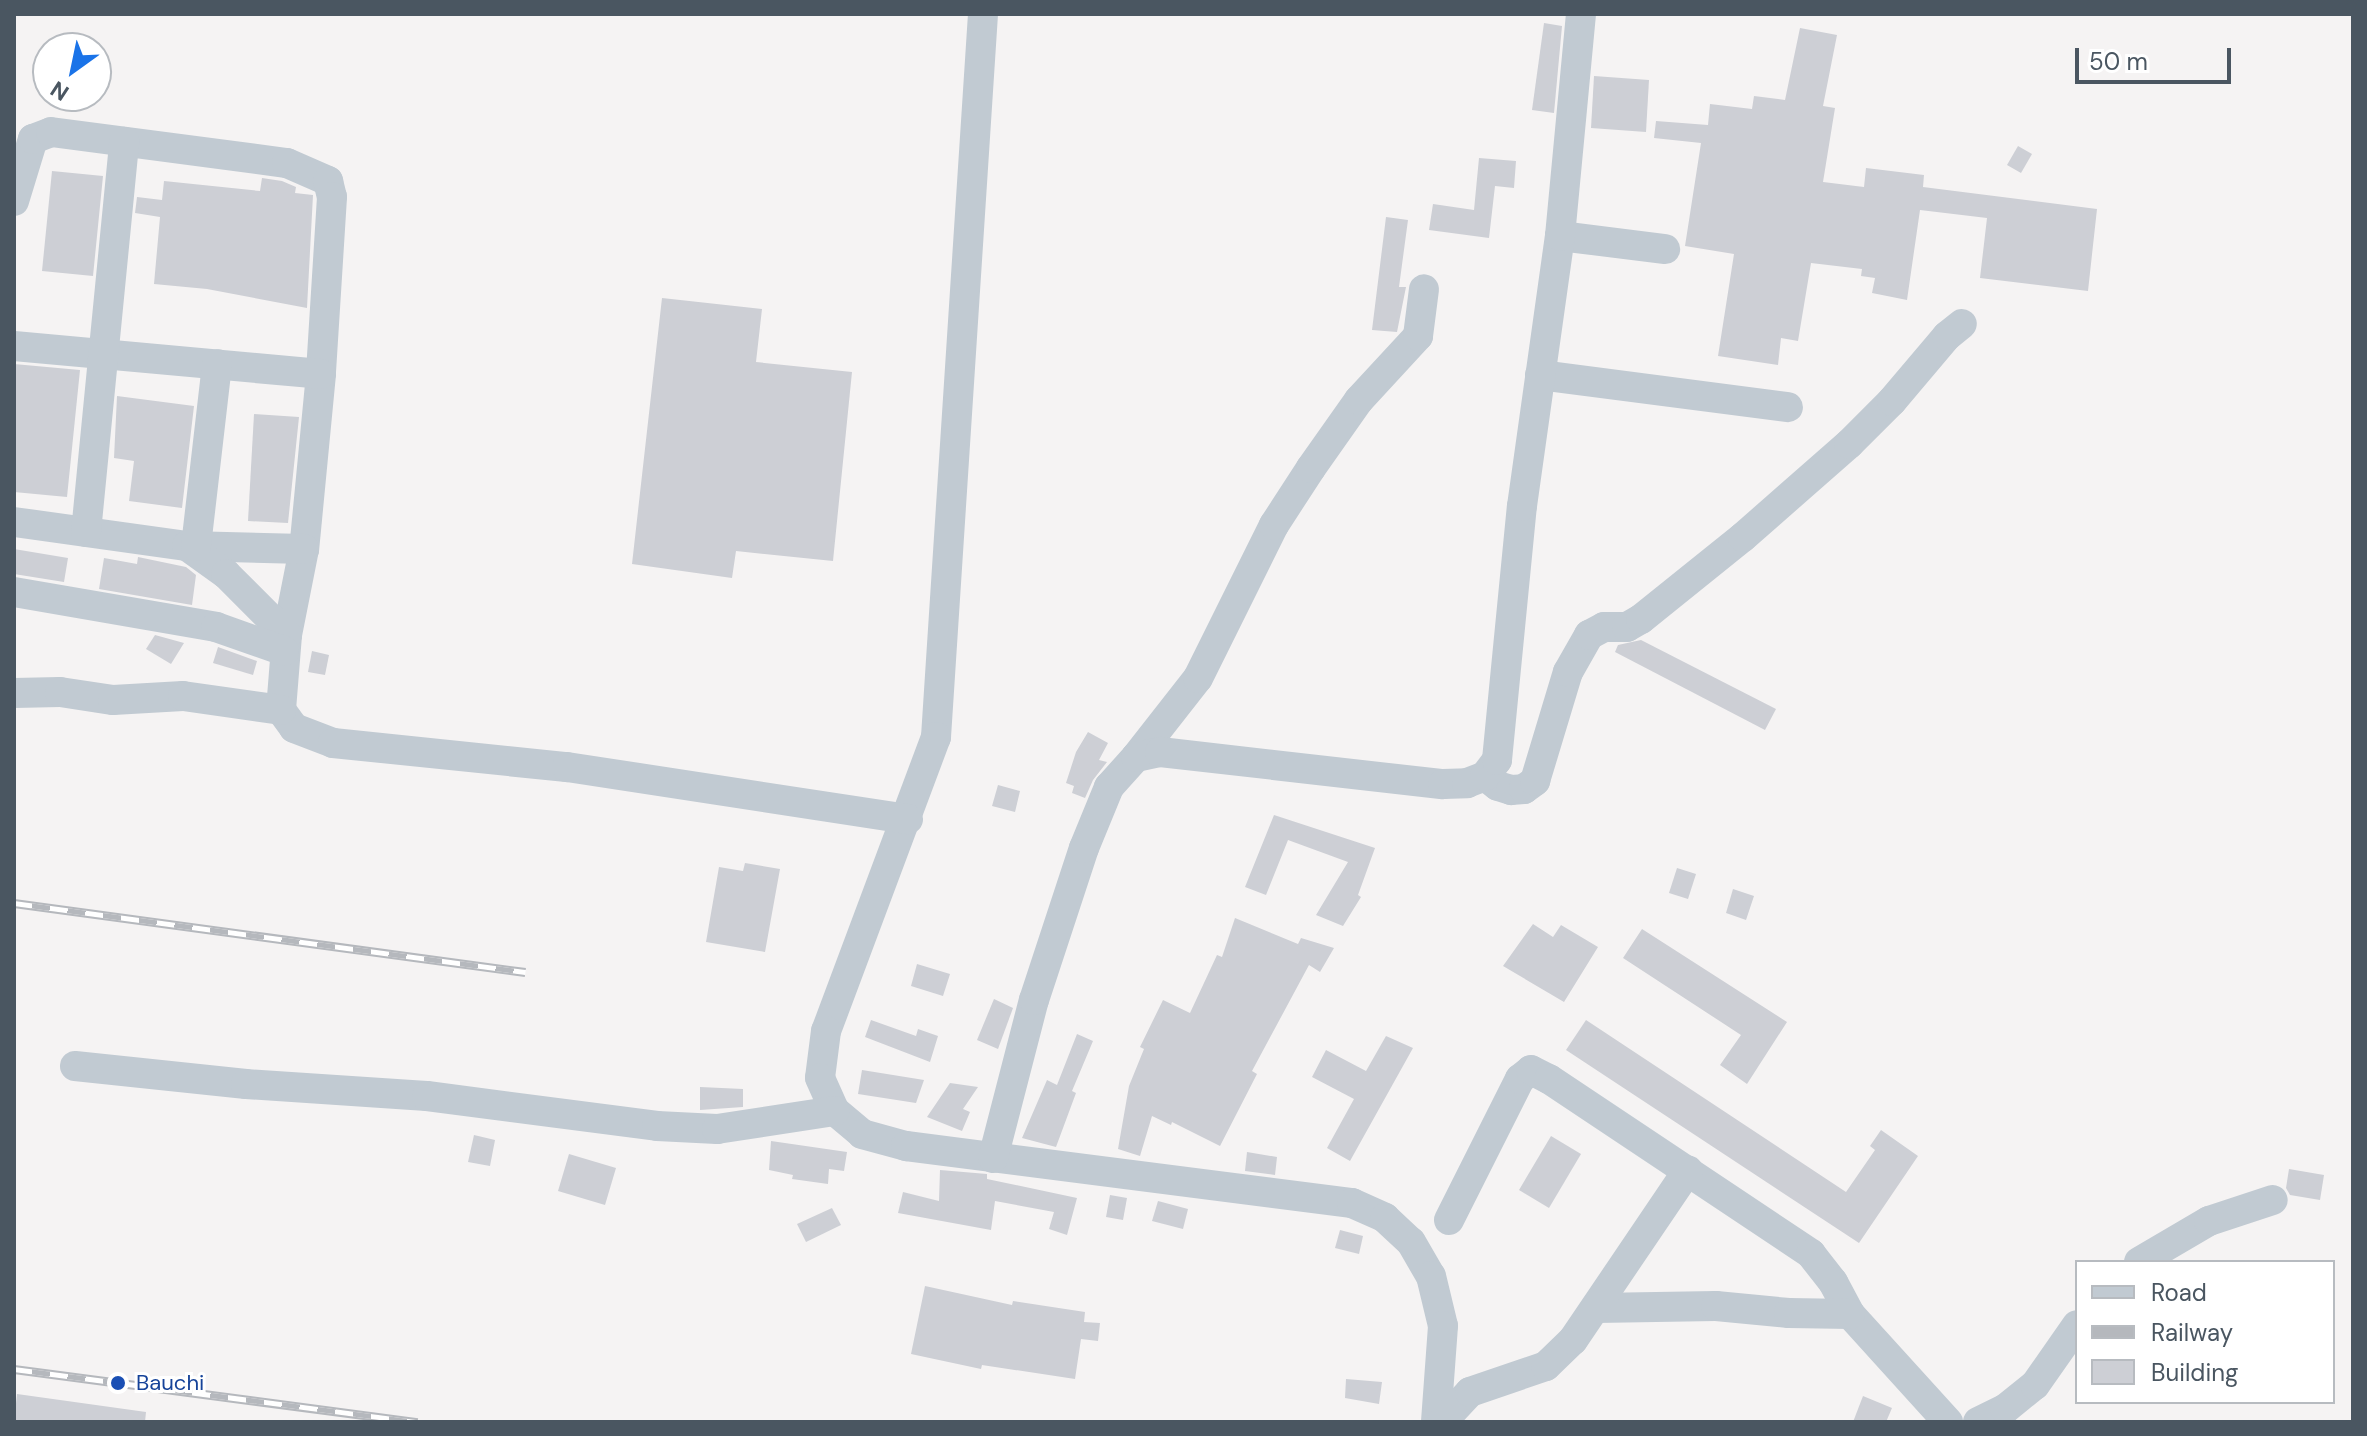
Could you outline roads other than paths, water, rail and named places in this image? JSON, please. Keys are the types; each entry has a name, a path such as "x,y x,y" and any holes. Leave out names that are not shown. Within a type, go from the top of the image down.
{"street":[{"path":"983,14 936,737 908,819 826,1031 820,1078 835,1111 862,1134 906,1146 1352,1203 1385,1218 1411,1242 1431,1276 1443,1326 1439,1422"},
{"path":"1136,757 1160,752 1443,784 1467,783 1485,776 1497,760 1522,506 1560,236 1581,14"},
{"path":"14,201 33,139 51,132 287,163 328,181 332,197 321,374 304,549 286,643 281,710 294,728 333,743 567,767 908,819"},
{"path":"86,532 124,142"},
{"path":"1560,236 1665,249"},
{"path":"993,1158 1034,1000 1084,848 1109,787 1198,678 1274,525 1311,468 1359,400 1418,336 1424,289"},
{"path":"1485,776 1498,786 1511,790 1524,789 1535,781 1568,672 1589,635 1604,627 1627,627 1641,619 1743,537 1849,444 1947,336 1962,324"},
{"path":"14,346 321,374"},
{"path":"192,546 217,364"},
{"path":"1540,375 1788,407"},
{"path":"14,522 192,546 304,549"},
{"path":"192,546 226,574 286,643"},
{"path":"14,592 216,627 286,643"},
{"path":"14,693 60,692 113,700 183,696 281,710"},
{"path":"75,1066 246,1084 427,1096 657,1126 717,1129 835,1111"},
{"path":"1449,1220 1520,1079 1531,1070 1688,1170 1811,1254 1833,1282 1850,1314 1948,1422"},
{"path":"1439,1422 1470,1392 1546,1366 1573,1340 1688,1170"},
{"path":"2142,1260 2209,1221 2273,1200"},
{"path":"1596,1308 1716,1306 1789,1313 1850,1314"},
{"path":"1978,1422 2005,1409 2035,1385 2075,1328"}],"railway":[{"path":"14,903 525,972"},
{"path":"14,1369 418,1422"}],"place":[{"name":"Bauchi","path":"118,1383"}]}
